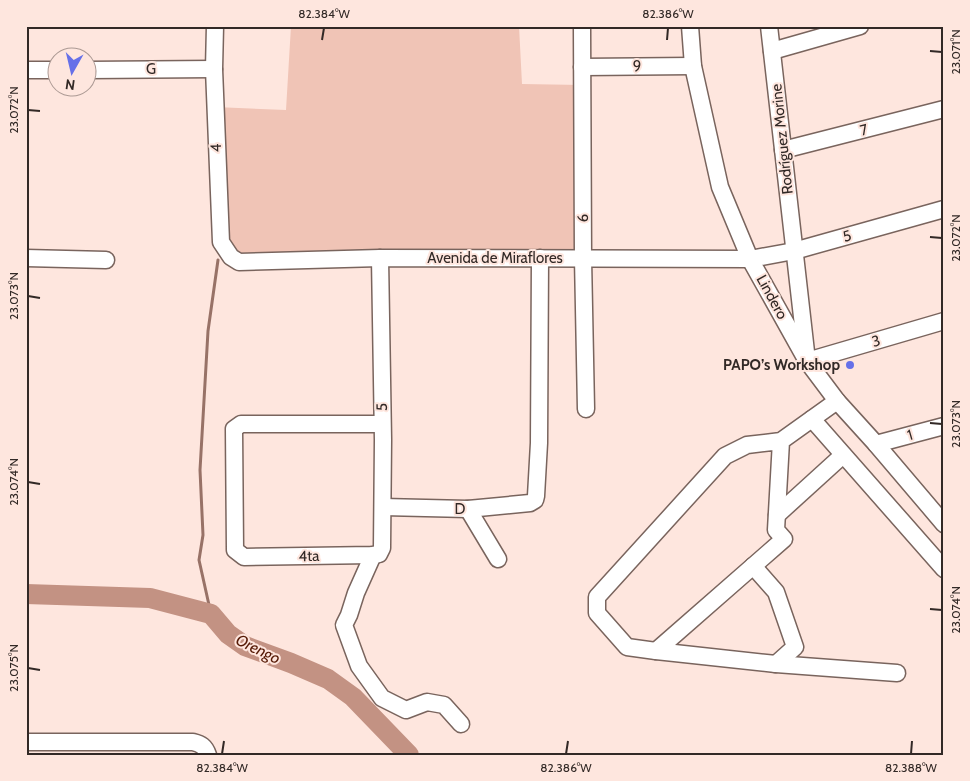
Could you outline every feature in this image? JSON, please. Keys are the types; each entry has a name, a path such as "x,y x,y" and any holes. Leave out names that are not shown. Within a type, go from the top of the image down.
{"street":[{"name":"4","path":"215,26 214,69 221,242 231,257 239,262"},
{"name":"6","path":"582,26 586,409"},
{"name":"Lindero","path":"690,26 693,66 720,187 750,259 807,362 837,401 944,524"},
{"name":"Rodríguez Morine","path":"769,26 807,362"},
{"path":"772,51 860,26"},
{"name":"9","path":"582,67 693,66"},
{"name":"G","path":"98,70 214,69"},
{"path":"26,70 48,70"},
{"name":"7","path":"783,150 944,109"},
{"name":"5","path":"750,259 794,251 944,209"},
{"path":"26,258 106,260"},
{"name":"5","path":"380,258 382,548 376,555 356,592 344,625 359,666 382,698 406,710 427,702 444,705 461,724"},
{"name":"Avenida de Miraflores","path":"239,262 380,258 750,259"},
{"name":"D","path":"383,507 468,509 530,503 535,500 539,443 540,258"},
{"name":"3","path":"807,362 944,321"},
{"path":"837,401 781,441 747,445 725,456 597,597 596,613 627,647 776,664 896,673"},
{"path":"812,419 944,569"},
{"name":"4ta","path":"376,555 244,557 239,554 236,550 234,429 241,424 382,424"},
{"name":"1","path":"876,444 944,426"},
{"path":"656,651 784,539 776,530 781,441"},
{"path":"777,515 842,455"},
{"path":"468,509 498,559"},
{"path":"753,566 776,592 795,648 776,664"},
{"path":"26,742 192,742 200,743 205,747 208,755"}],"shaded area":[{"path":"291,26 519,26 522,84 582,85 583,258 231,257 215,107 286,110"}],"waterway":[{"path":"211,614 199,560 203,535 200,470 208,331 218,260"},
{"name":"Orengo","path":"26,594 150,598 211,614 228,634 245,646 328,679 353,697 409,755"}],"place":[{"name":"PAPO’s Workshop","path":"850,365"}]}
